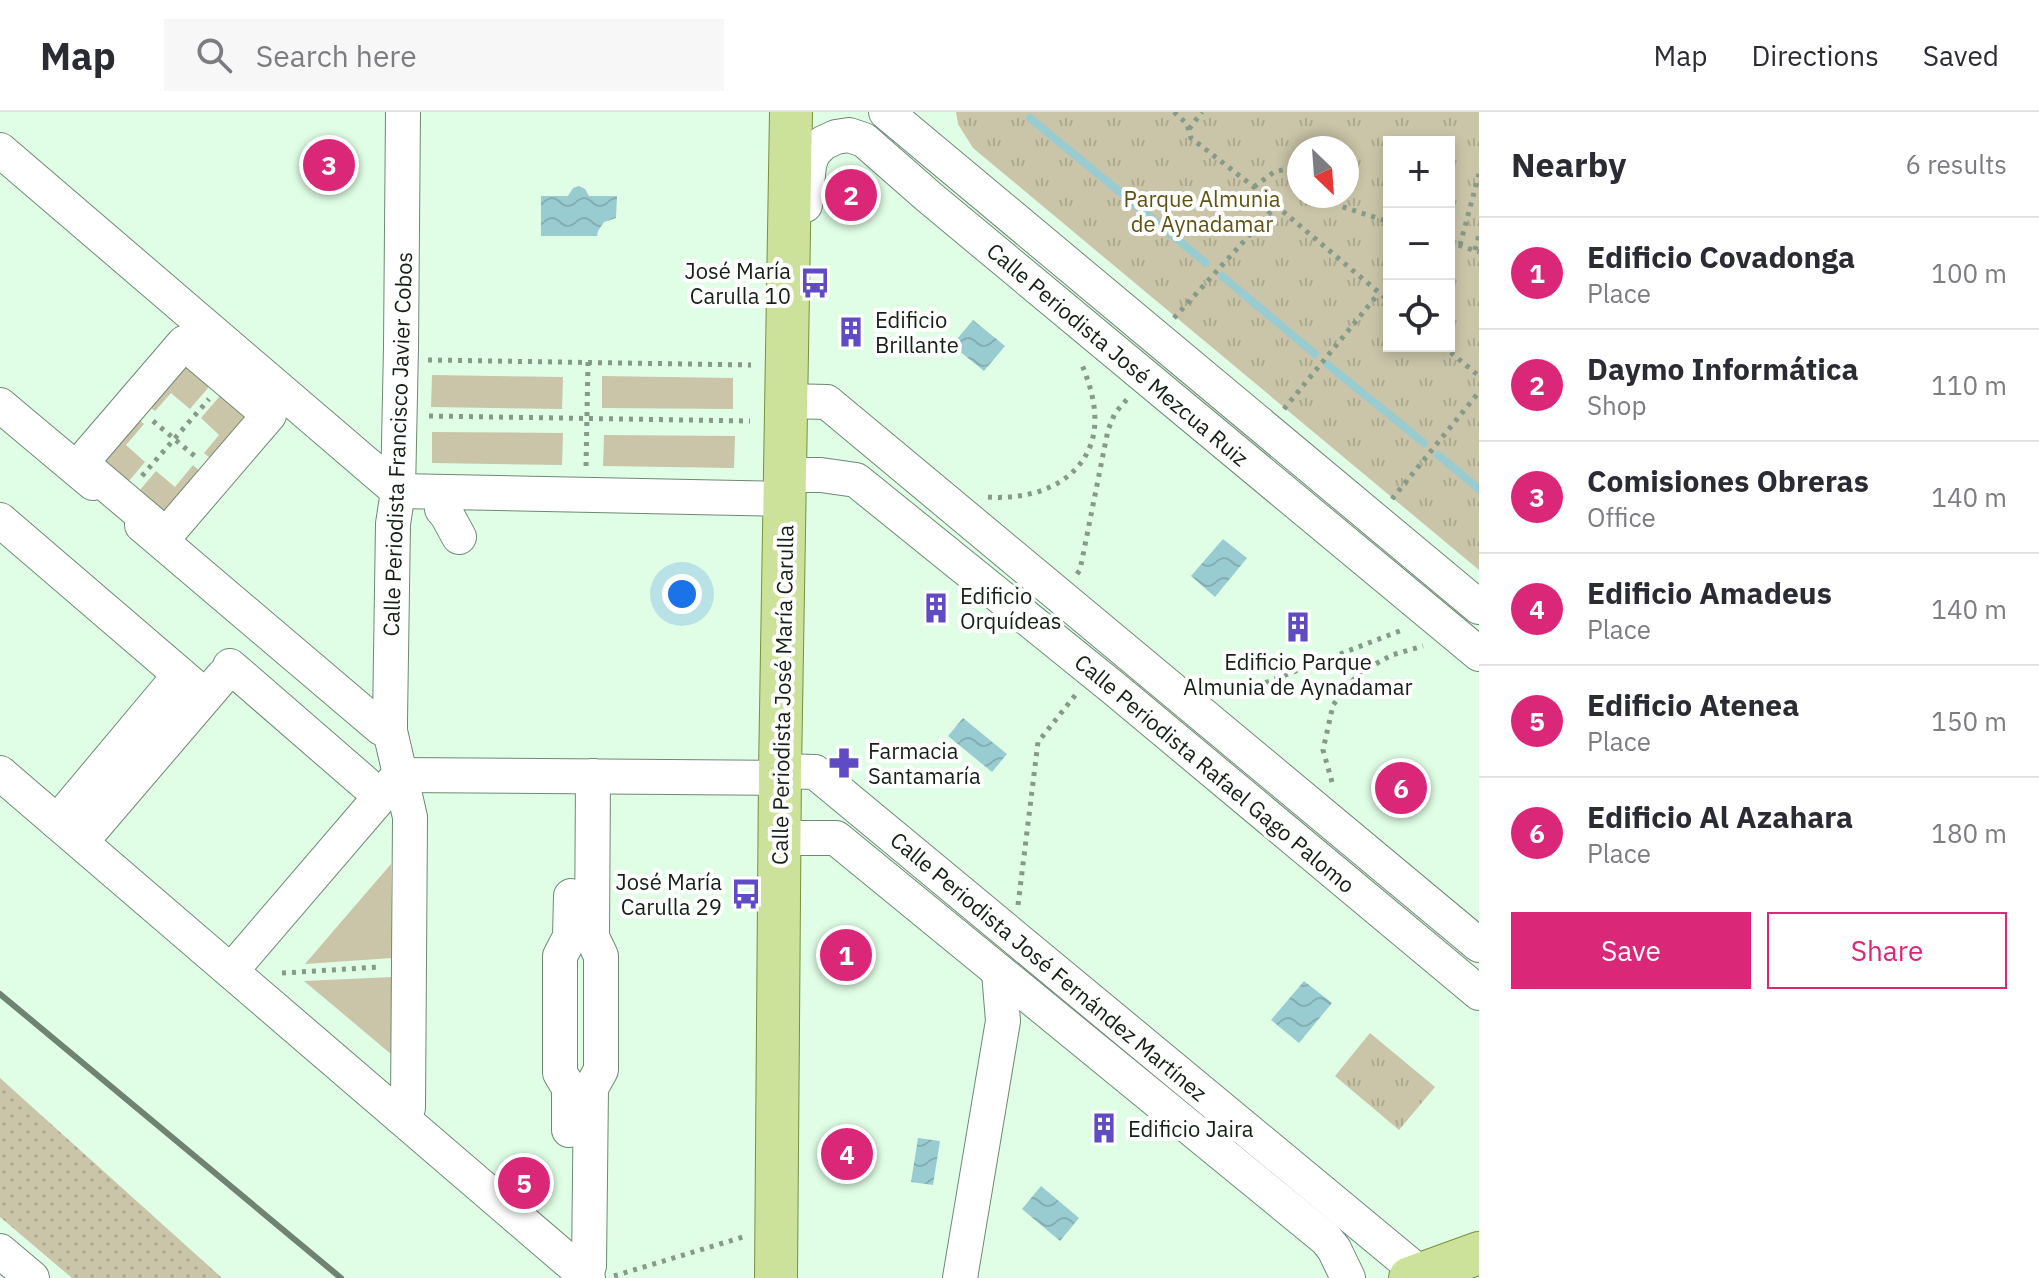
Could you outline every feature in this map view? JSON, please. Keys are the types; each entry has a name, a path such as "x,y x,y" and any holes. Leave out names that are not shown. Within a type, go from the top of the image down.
{"main road":[{"name":"Calle Periodista José María Carulla","path":"776,1278 780,774 791,112"},
{"path":"1415,1276 1479,1253"}],"street":[{"name":"Calle Periodista Francisco Javier Cobos","path":"401,1117 408,1108 410,817 390,731 393,524 398,491 403,112"},
{"name":"Calle Periodista José Mezcua Ruiz","path":"886,112 1479,607"},
{"name":"Calle Periodista José Mezcua Ruiz","path":"789,228 805,209 813,153 823,143 836,137 849,135 864,140 1479,654"},
{"path":"0,150 398,491"},
{"path":"184,343 269,415 166,535 81,463 132,403 184,343"},
{"name":"Calle Periodista Rafael Gago Palomo","path":"786,401 827,402 1479,945"},
{"path":"0,405 381,728 390,731"},
{"name":"Calle Periodista Rafael Gago Palomo","path":"398,491 784,487 821,475 856,480 1128,700 1479,993"},
{"path":"442,492 442,509 459,537"},
{"path":"0,520 210,678 366,784"},
{"path":"69,832 210,678"},
{"name":"Calle Periodista José Fernández Martínez","path":"399,775 815,772 1415,1276"},
{"path":"0,773 585,1271 589,1266 591,1088 601,1070 601,956 592,937 583,776"},
{"path":"231,971 399,775"},
{"name":"Calle Periodista José Fernández Martínez","path":"780,838 836,838 1326,1239 1348,1278"},
{"path":"960,1278 1003,1021 999,972"},
{"path":"1003,1021 1036,1002"},
{"path":"0,1251 32,1278"}],"path":[{"path":"1174,112 1187,124 1191,138 1383,296"},
{"path":"1189,130 1202,112"},
{"path":"1254,187 1274,172 1287,169"},
{"path":"1460,245 1479,174"},
{"path":"1171,321 1276,206"},
{"path":"1346,208 1383,220"},
{"path":"1455,244 1477,251 1479,235"},
{"path":"1281,413 1379,293"},
{"path":"1450,352 1479,376"},
{"path":"424,359 751,365"},
{"path":"585,471 588,362"},
{"path":"980,494 1007,498 1046,490 1067,477 1083,459 1092,442 1095,411 1091,388 1081,362"},
{"path":"123,498 226,379"},
{"path":"1389,503 1479,392"},
{"path":"1080,570 1108,430 1115,413 1131,394"},
{"path":"132,403 218,475"},
{"path":"424,415 750,421"},
{"path":"1219,701 1395,632"},
{"path":"1333,786 1323,750 1333,705 1359,673 1392,655 1430,644"},
{"path":"1003,928 1017,911 1038,742 1078,692"},
{"path":"282,973 409,966"},
{"path":"585,1271 743,1237"}],"green space":[{"name":"Parque Almunia de Aynadamar","path":"956,112 1479,112 1479,570 973,148 958,124"},
{"path":"184,343 220,374 190,409 171,393 155,411 138,397"},
{"path":"432,375 563,377 562,409 431,407"},
{"path":"602,376 733,378 733,409 602,408"},
{"path":"231,383 269,415 223,469 204,453 219,435 201,418"},
{"path":"127,409 144,424 126,445 145,462 118,494 81,463"},
{"path":"432,432 563,433 562,465 432,463"},
{"path":"604,435 735,436 734,468 603,466"},
{"path":"193,465 212,482 166,535 129,503 156,471 175,487"},
{"path":"391,864 392,958 305,964"},
{"path":"392,977 391,1054 304,981"},
{"path":"1370,1033 1435,1087 1399,1130 1335,1076"},
{"path":"0,1078 222,1278 72,1278 0,1217"}],"water":[{"path":"579,186 589,196 617,196 616,218 604,222 597,236 541,236 541,196 568,196 573,188"},
{"path":"973,320 1005,346 984,371 952,345"},
{"path":"1223,539 1247,558 1215,597 1191,576"},
{"path":"963,718 1007,754 992,772 948,736"},
{"path":"1304,981 1332,1003 1299,1043 1271,1020"},
{"path":"918,1138 940,1141 933,1185 911,1182"},
{"path":"1041,1186 1079,1218 1060,1241 1022,1209"}],"waterway":[{"path":"1030,118 1206,263"},
{"path":"1222,276 1315,354"},
{"path":"1327,364 1424,443"},
{"path":"1438,455 1479,489"}],"railway":[{"path":"0,994 341,1278"}],"place":[{"name":"Comisiones Obreras","path":"329,165"},
{"name":"Daymo Informática","path":"851,195"},
{"name":"José María Carulla 10","path":"815,283"},
{"name":"Edificio Brillante","path":"851,332"},
{"name":"Edificio Orquídeas","path":"936,608"},
{"name":"Edificio Parque Almunia de Aynadamar","path":"1298,627"},
{"name":"Farmacia Santamaría","path":"844,763"},
{"name":"Edificio Al Azahara","path":"1401,788"},
{"name":"José María Carulla 29","path":"746,894"},
{"name":"Edificio Covadonga","path":"846,955"},
{"name":"Edificio Jaira","path":"1104,1128"},
{"name":"Edificio Amadeus","path":"847,1154"},
{"name":"Edificio Atenea","path":"524,1183"}]}
